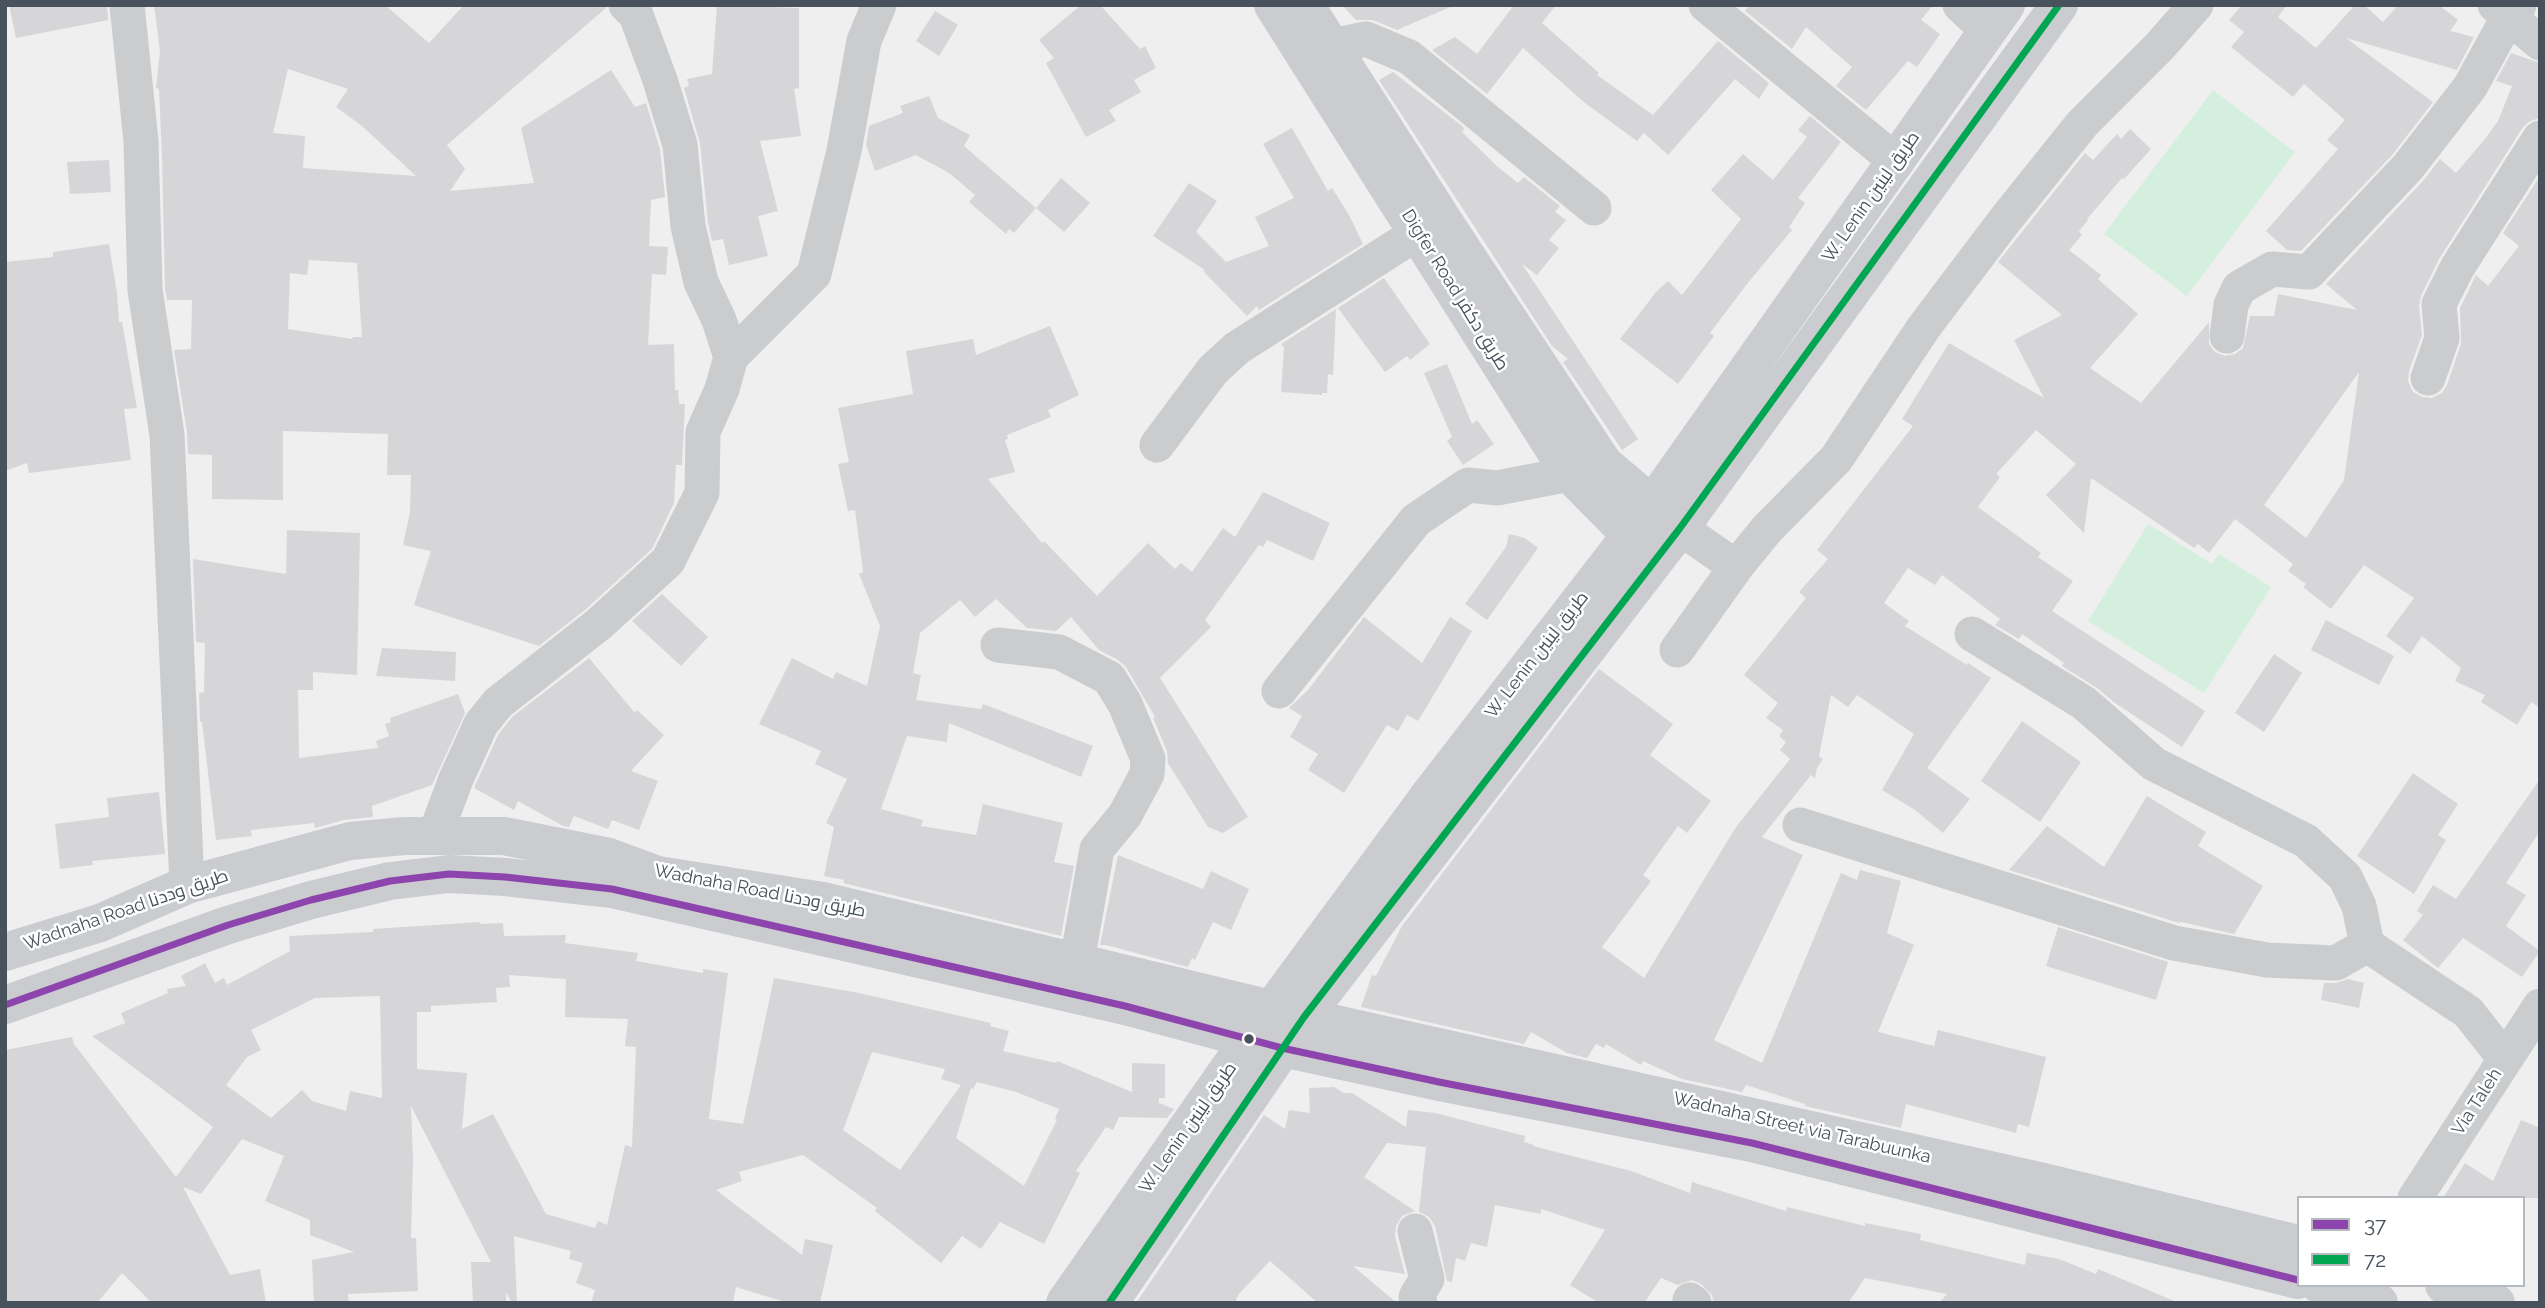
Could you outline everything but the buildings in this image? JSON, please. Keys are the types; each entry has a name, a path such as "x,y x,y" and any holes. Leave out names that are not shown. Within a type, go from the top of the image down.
{"main road":[{"name":"Digfer Road طريق دكفر","path":"1273,5 1570,474 1654,533"},
{"name":"Digfer Road طريق دكفر","path":"1306,5 1450,231 1604,464 1654,533"},
{"path":"1654,533 2059,5"},
{"name":"W. Lenin طريق لينين","path":"1065,1303 1289,1013 1428,797 1654,533 1897,162 1997,18"},
{"name":"Wadnaha Road طريق وددنا","path":"5,952 100,923 187,885 350,841 435,835 504,836 610,857 658,874 823,901 1289,1013"},
{"name":"Wadnaha Road طريق وددنا","path":"5,1005 228,925 300,903 390,881 449,874 505,877 612,890 1125,1006 1265,1044 1533,1083"},
{"name":"Wadnaha Street via Tarabuunka","path":"1289,1013 1533,1083 1828,1135 2045,1182 2296,1244"},
{"path":"1109,1303 1265,1044"},
{"path":"1533,1083 1752,1143 2296,1279"},
{"path":"2450,1287 2496,1303"}],"street":[{"path":"127,5 141,141 145,290 167,435 187,885"},
{"path":"626,5 636,15 680,145 688,226 701,282 719,320 731,358"},
{"path":"435,835 481,724 498,703 598,624 668,561 702,493 703,432 722,389 731,358 814,274 844,151 864,41 879,5"},
{"path":"1706,5 1897,162"},
{"path":"1960,5 1997,18"},
{"path":"1677,650 1736,567 1767,529 1836,459 1924,327 2004,220 2074,135 2196,5"},
{"path":"2227,336 2231,305 2239,288 2272,269 2309,272 2408,167 2470,87 2508,9 2540,43"},
{"path":"1332,46 1366,39 1409,57 1594,208"},
{"path":"2428,378 2442,338 2439,304 2457,268 2540,138"},
{"path":"1157,445 1213,370 1237,348 1419,232"},
{"path":"1279,691 1416,520 1468,485 1497,488 1570,474"},
{"path":"1654,533 1736,567"},
{"path":"1972,634 2084,704 2154,764 2306,841 2345,877 2359,906 2367,945 2468,1012 2505,1059"},
{"path":"999,645 1059,652 1109,678 1125,705 1148,760 1147,774 1125,815 1097,849 1077,961"},
{"path":"1800,825 2174,943 2267,960 2336,963 2367,945"},
{"name":"Via Taleh","path":"2416,1196 2540,1006"},
{"path":"1415,1231 1427,1279 1416,1297 1420,1303"}],"green space":[{"path":"2213,90 2295,152 2187,296 2104,234"},
{"path":"2148,524 2212,564 2219,554 2271,587 2204,693 2088,621"}],"transit line":[{"name":"72","path":"1109,1303 1304,1017 1680,528 2059,5"},
{"name":"37","path":"5,1005 228,925 311,900 390,881 449,874 505,877 612,889 1125,1006 1282,1048 1439,1082 1752,1143 2296,1279"}]}
